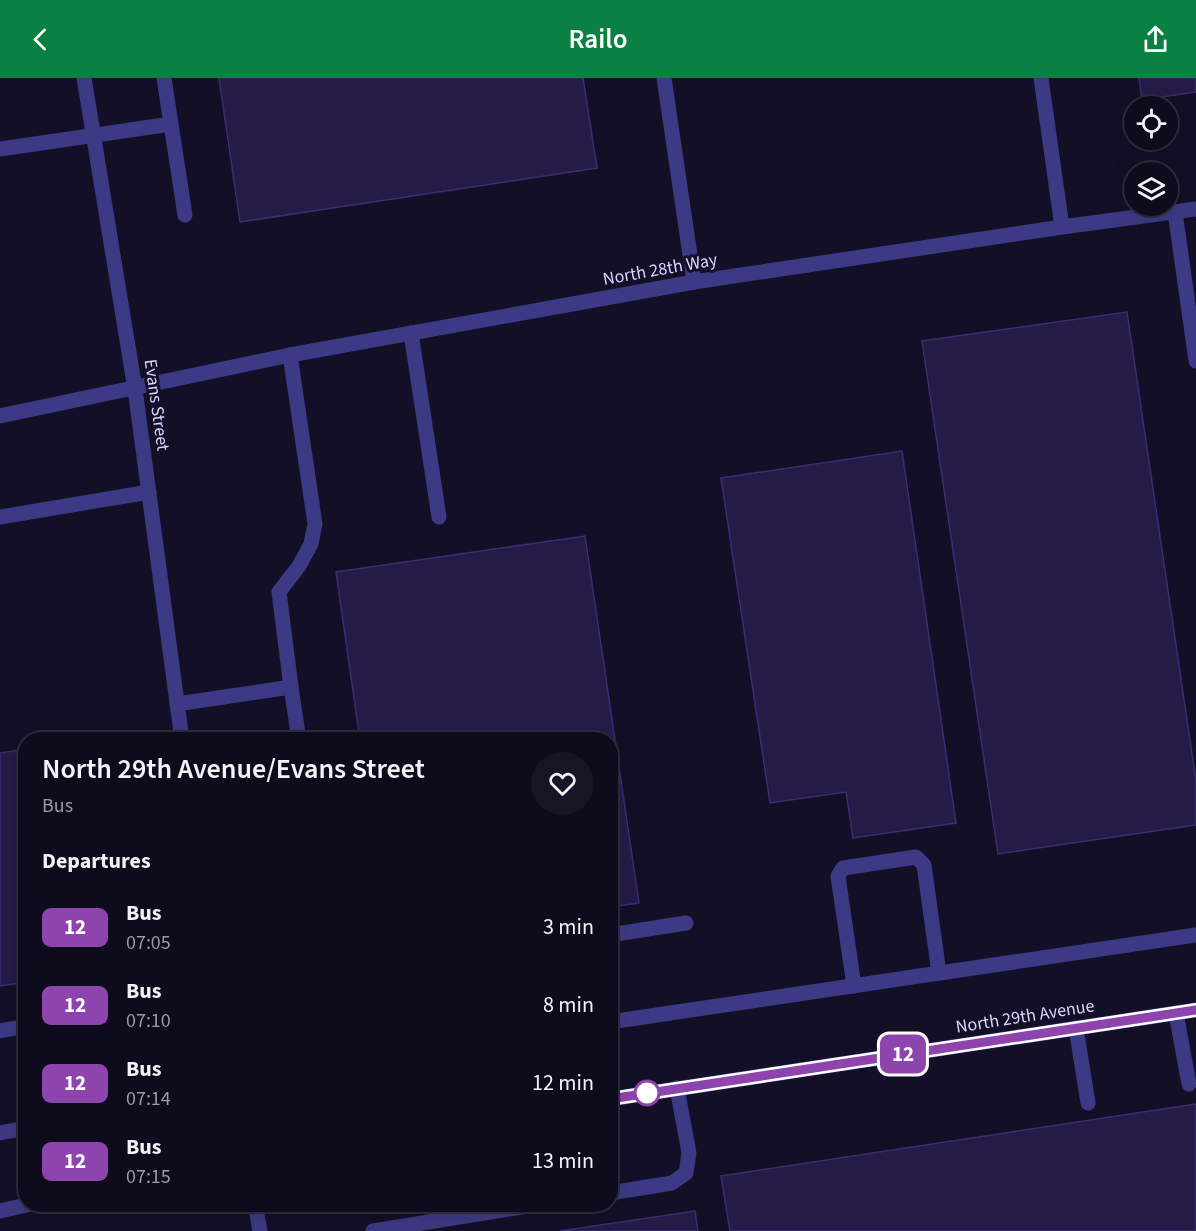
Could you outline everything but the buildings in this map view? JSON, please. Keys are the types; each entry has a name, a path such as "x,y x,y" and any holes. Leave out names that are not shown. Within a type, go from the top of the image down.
{"street":[{"name":"Evans Street","path":"84,78 135,389 181,732"},
{"path":"164,78 185,215"},
{"path":"664,78 694,282"},
{"path":"1041,78 1062,227"},
{"path":"0,149 171,124"},
{"name":"North 28th Way","path":"1178,212 1196,209"},
{"name":"North 28th Way","path":"0,416 290,355 694,282 1145,216"},
{"path":"1176,216 1196,361"},
{"path":"411,333 439,517"},
{"path":"290,355 315,524 311,543 299,566 279,592 298,732"},
{"path":"0,517 149,492"},
{"path":"177,704 291,687"},
{"path":"854,986 838,876 843,868 916,857 924,865 939,974"},
{"path":"618,935 686,923"},
{"path":"618,1021 1196,936"},
{"name":"North 29th Avenue","path":"618,1098 1196,1010"},
{"path":"1176,1013 1189,1084"},
{"path":"0,1030 18,1027"},
{"path":"1076,1028 1088,1103"},
{"path":"618,1192 672,1184 686,1173 689,1153 677,1088"},
{"path":"0,1133 18,1130"},
{"path":"0,1211 18,1207"},
{"path":"256,1212 260,1231"},
{"path":"373,1231 491,1212"}],"bus line":[{"name":"12","path":"618,1098 1196,1010"}]}
